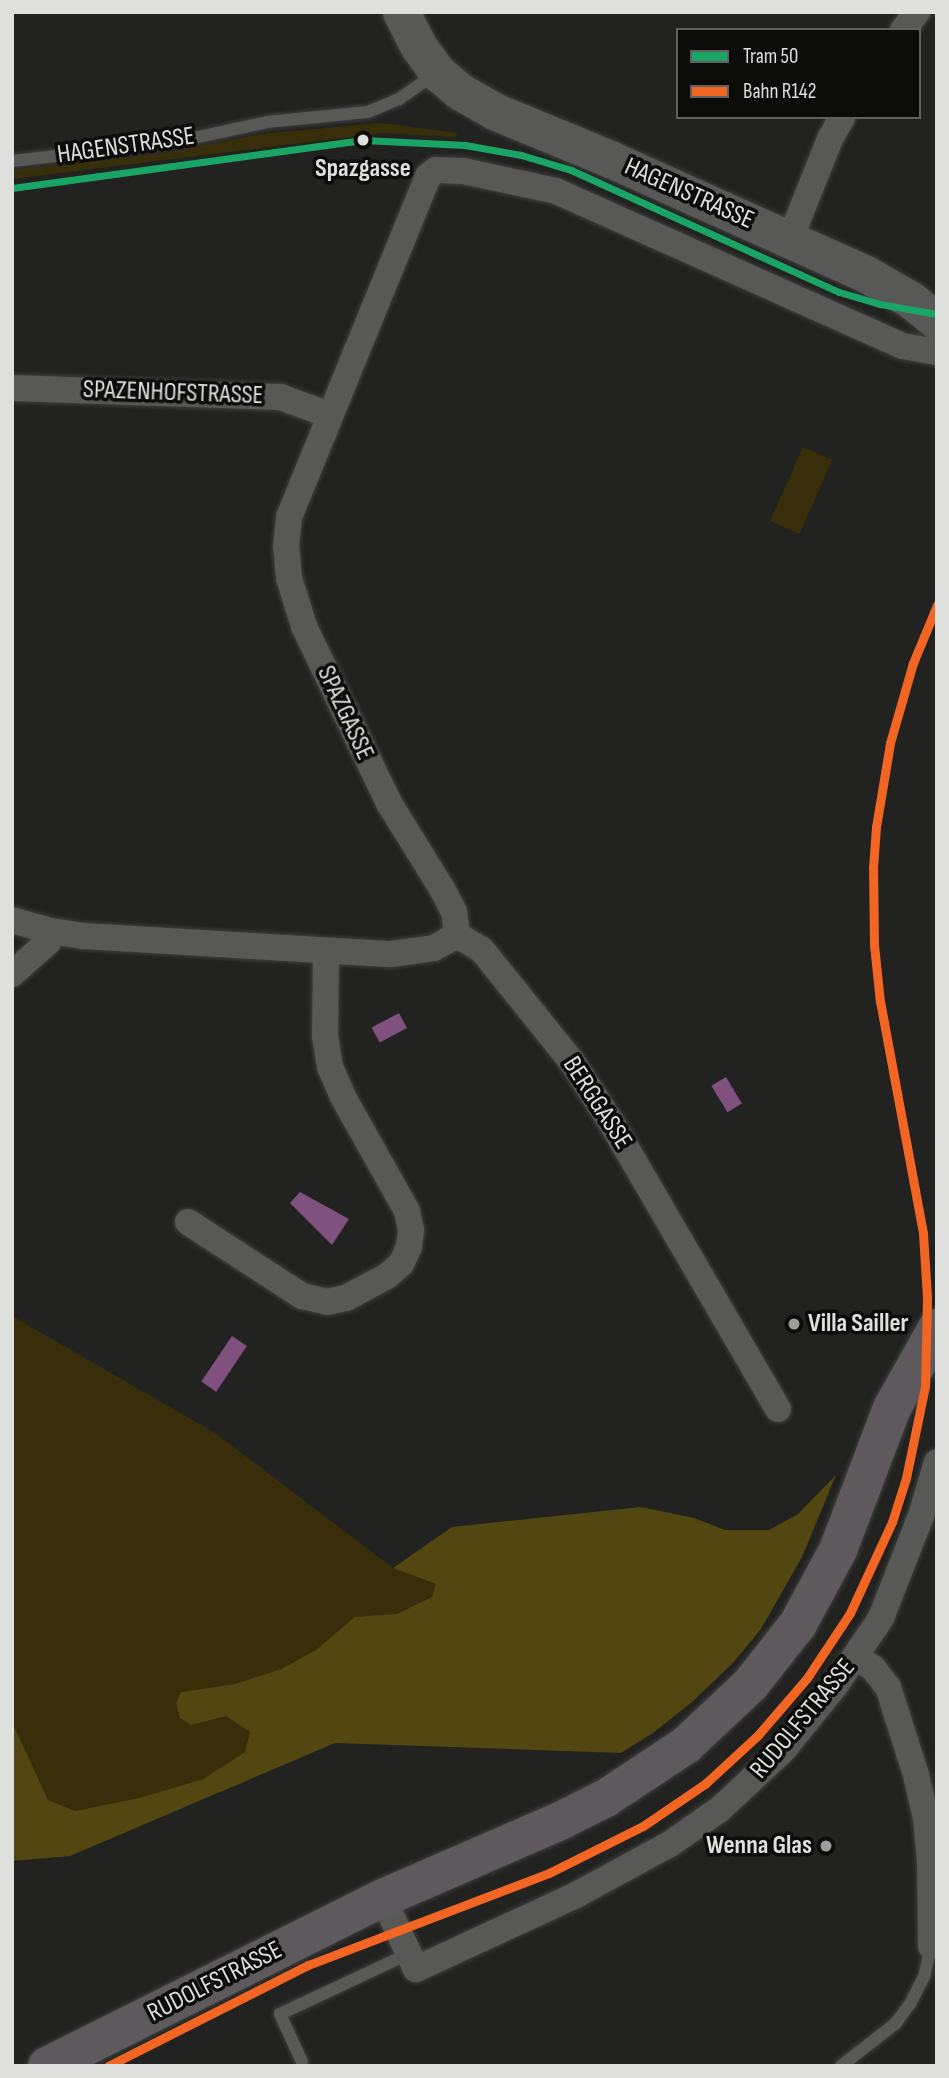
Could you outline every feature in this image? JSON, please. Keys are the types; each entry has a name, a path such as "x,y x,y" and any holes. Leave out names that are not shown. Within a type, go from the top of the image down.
{"main road":[{"name":"HAGENSTRASSE","path":"401,12 419,47 438,73 461,92 496,112 790,239 896,290 937,321"},
{"name":"RUDOLFSTRASSE","path":"47,2066 383,1898 562,1821 606,1798 686,1745 750,1685 798,1624 838,1550 892,1408 937,1328"}],"street":[{"path":"905,28 917,12"},
{"path":"790,239 830,139 841,119"},
{"name":"HAGENSTRASSE","path":"436,170 511,179 556,191 903,346 937,352"},
{"name":"SPAZGASSE","path":"436,170 428,176 418,194 289,517 286,546 289,578 304,626 389,803 442,887 454,912 457,935"},
{"name":"SPAZENHOFSTRASSE","path":"12,388 280,397 330,415"},
{"path":"12,920 51,931 391,954 434,948 457,935"},
{"path":"12,974 48,942 51,931"},
{"name":"BERGGASSE","path":"457,935 482,950 572,1062 611,1122 778,1409"},
{"path":"188,1223 302,1296 327,1302 346,1298 387,1276 401,1264 409,1247 411,1230 407,1211 343,1097 330,1067 325,1037 326,951"},
{"name":"RUDOLFSTRASSE","path":"408,1954 416,1969 576,1895 670,1844 756,1779 783,1750 856,1657 881,1618 898,1581 937,1462"},
{"path":"856,1657 873,1668 888,1687 916,1775 926,1818 930,1861 931,1945"},
{"path":"383,1898 408,1954"}],"lane":[{"name":"HAGENSTRASSE","path":"12,161 171,143 267,122 368,112 399,99 438,73"},
{"path":"841,2066 897,2023 924,1977 931,1945"},
{"path":"302,2062 280,2014 408,1954"}],"shaded area":[{"path":"381,123 457,133 456,137 381,133 12,179 12,170 159,154 261,134"},
{"path":"803,447 832,460 799,534 770,521"},
{"path":"399,1013 407,1028 380,1043 372,1028"},
{"path":"726,1077 742,1104 727,1112 711,1086"},
{"path":"300,1192 349,1219 332,1245 290,1203"},
{"path":"12,1316 215,1433 393,1568 436,1584 433,1597 397,1614 355,1618 316,1650 281,1669 235,1684 181,1692 176,1703 180,1718 191,1725 226,1716 250,1732 245,1752 203,1779 139,1798 75,1811 48,1800 12,1722"},
{"path":"232,1336 247,1346 216,1392 201,1382"},
{"path":"836,1475 802,1557 761,1629 734,1662 692,1702 653,1733 621,1753 335,1743 70,1856 12,1861 12,1722 48,1800 75,1811 139,1798 203,1779 245,1752 250,1732 226,1716 191,1725 180,1718 176,1703 181,1692 235,1684 281,1669 316,1650 355,1617 397,1614 432,1597 436,1584 393,1568 452,1527 641,1507 694,1518 725,1530 769,1530 798,1514"}],"tram line":[{"name":"50","path":"12,188 363,140 465,145 521,155 571,170 839,292 880,304 937,314"}],"rail line":[{"name":"R142","path":"108,2066 308,1965 549,1873 643,1826 706,1783 758,1735 807,1678 850,1613 892,1522 906,1478 925,1386 927,1297 923,1233 880,1002 874,945 873,868 876,827 890,743 913,663 937,605"}],"place":[{"name":"Spazgasse","path":"363,140"},
{"name":"Villa Sailler","path":"794,1324"},
{"name":"Wenna Glas","path":"826,1846"}]}
